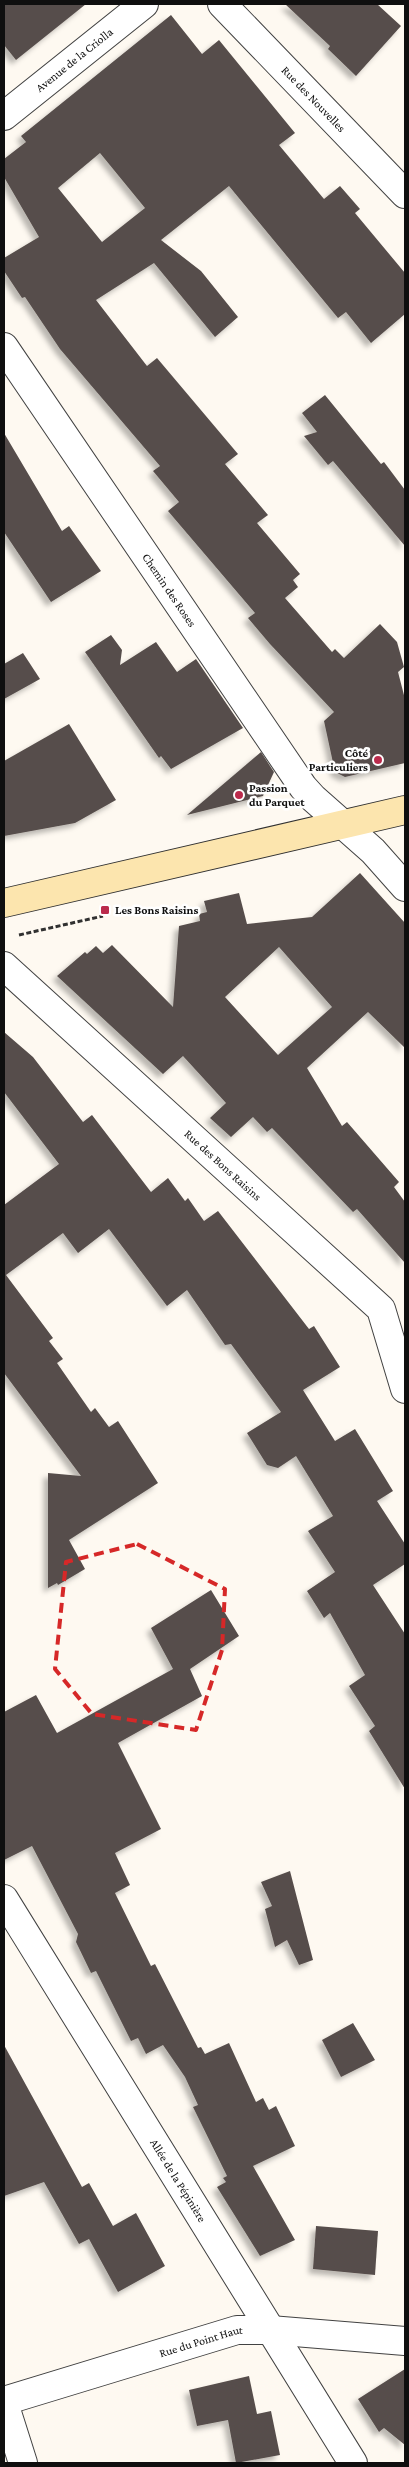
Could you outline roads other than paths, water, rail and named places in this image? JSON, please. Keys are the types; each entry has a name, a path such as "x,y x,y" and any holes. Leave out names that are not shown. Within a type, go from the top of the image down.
{"street":[{"name":"Avenue de la Criolla","path":"4,116 144,4"},
{"name":"Rue des Nouvelles","path":"222,4 405,194"},
{"name":"Chemin des Roses","path":"4,347 304,787 343,825 374,851 405,887"},
{"path":"4,903 405,810"},
{"name":"Rue des Bons Raisins","path":"4,966 380,1309 405,1389"},
{"name":"Allée de la Pépinière","path":"4,1899 353,2463"},
{"name":"Rue du Point Haut","path":"4,2402 237,2330 270,2330 405,2341"},
{"path":"4,2402 23,2463"}],"place":[{"name":"Côté Particuliers","path":"378,760"},
{"name":"Passion du Parquet","path":"239,795"},
{"name":"Les Bons Raisins","path":"105,910"}]}
